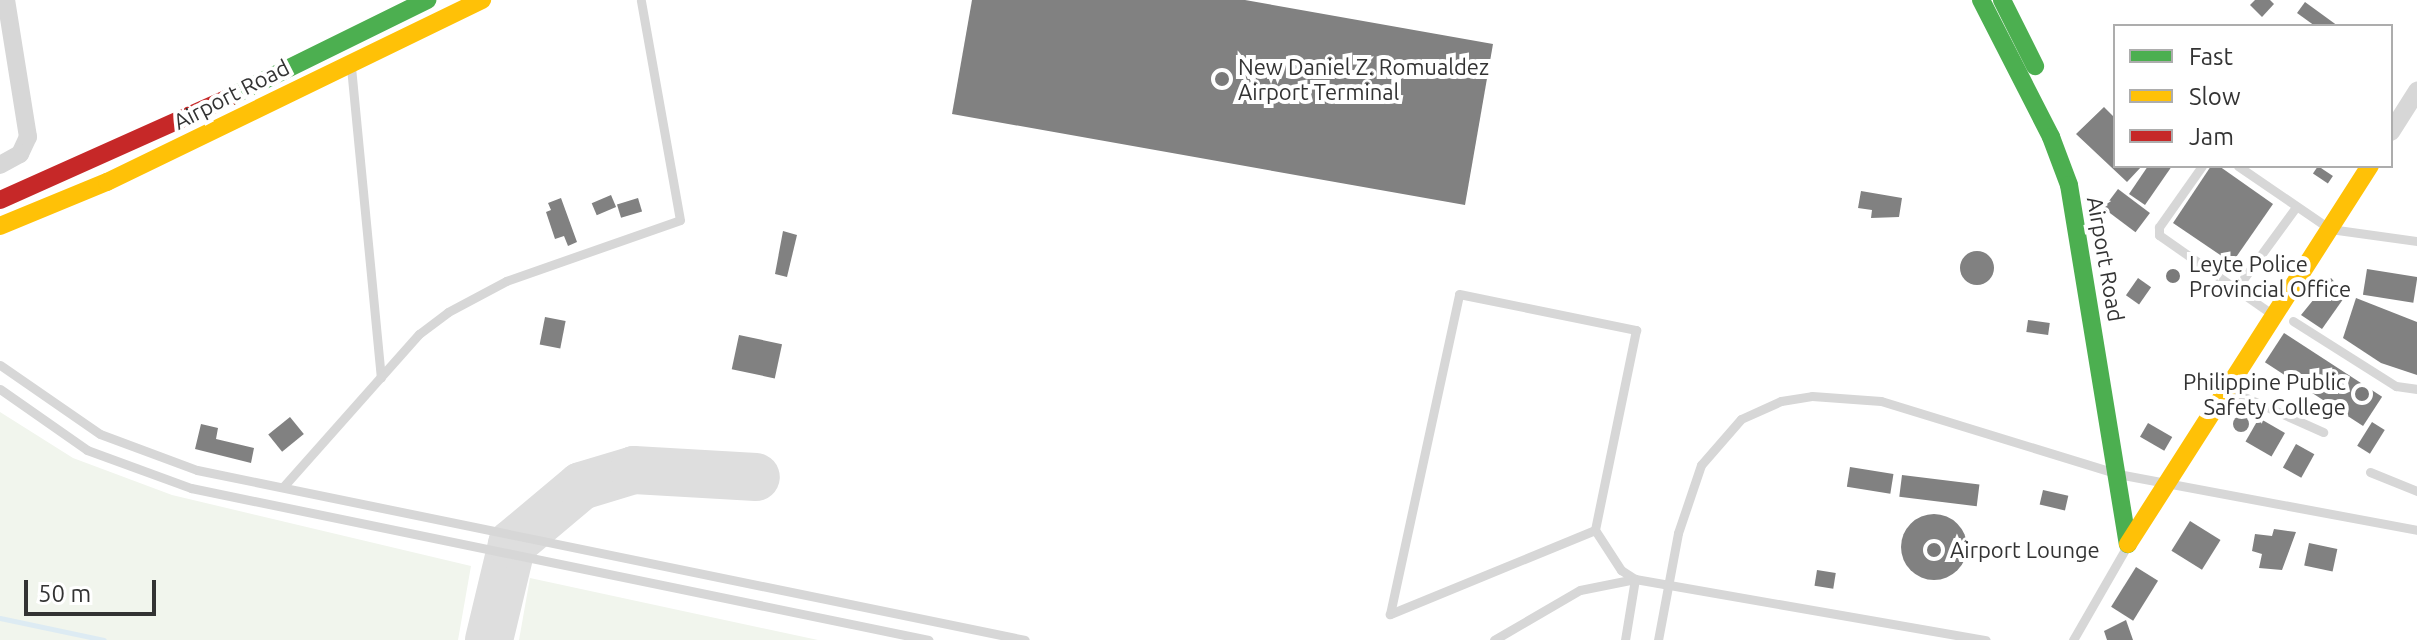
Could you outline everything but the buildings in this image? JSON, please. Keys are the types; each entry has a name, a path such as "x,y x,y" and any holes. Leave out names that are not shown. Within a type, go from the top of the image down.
{"main road":[{"name":"Airport Road","path":"0,200 175,124 427,0"},
{"name":"Airport Road","path":"0,226 159,157 350,60 482,0"},
{"name":"Airport Road","path":"1981,0 2051,137 2069,185 2126,476 2142,522"},
{"name":"Airport Road","path":"2002,0 2085,180 2126,476 2128,544"},
{"path":"2128,544 2228,389 2284,318 2330,229 2369,168"}],"street":[{"path":"0,165 20,154 28,137 6,0"},
{"path":"2393,129 2417,91"}],"lane":[{"path":"283,487 419,334 470,298 680,220 641,0"},
{"path":"350,60 381,378"},
{"path":"2201,168 2158,230 2236,289 2396,386 2417,389"},
{"path":"2241,168 2330,229 2417,241"},
{"path":"2236,289 2296,207"},
{"path":"1595,530 1390,614 1459,294 1636,330 1595,530 1621,570 1635,579"},
{"path":"0,365 100,434 197,470 1025,640"},
{"path":"0,389 87,450 127,469 352,523 929,640"},
{"path":"2228,389 2323,432"},
{"path":"1658,640 1667,583 1701,465 1741,419 1781,401 1812,396 1881,401 2126,476 2417,530"},
{"path":"2370,472 2417,491"},
{"path":"352,523 356,501"},
{"path":"2075,639 2128,544"},
{"path":"1625,640 1635,579"},
{"path":"1494,640 1580,590 1635,579 1986,640"},
{"path":"850,624 854,607"}],"shaded area":[{"path":"0,412 73,458 172,495 471,566 458,640 0,640"},
{"path":"530,578 818,640 519,640"}],"waterway":[{"path":"0,618 104,640"}],"taxiway":[{"path":"489,640 512,544 581,486 634,470 756,477"}],"traffic: fast":[{"path":"230,97 427,0"},
{"path":"1981,0 2051,137 2069,185 2128,544"},
{"path":"2002,0 2035,66"}],"traffic: slow":[{"path":"0,226 107,182 482,0"},
{"path":"2128,544 2369,168"}],"traffic: jam":[{"path":"0,200 230,97"}],"place":[{"name":"New Daniel Z. Romualdez Airport Terminal","path":"1222,79"},
{"name":"Leyte Police Provincial Office","path":"2173,276"},
{"name":"Philippine Public Safety College","path":"2362,394"},
{"name":"Airport Lounge","path":"1934,550"}]}
